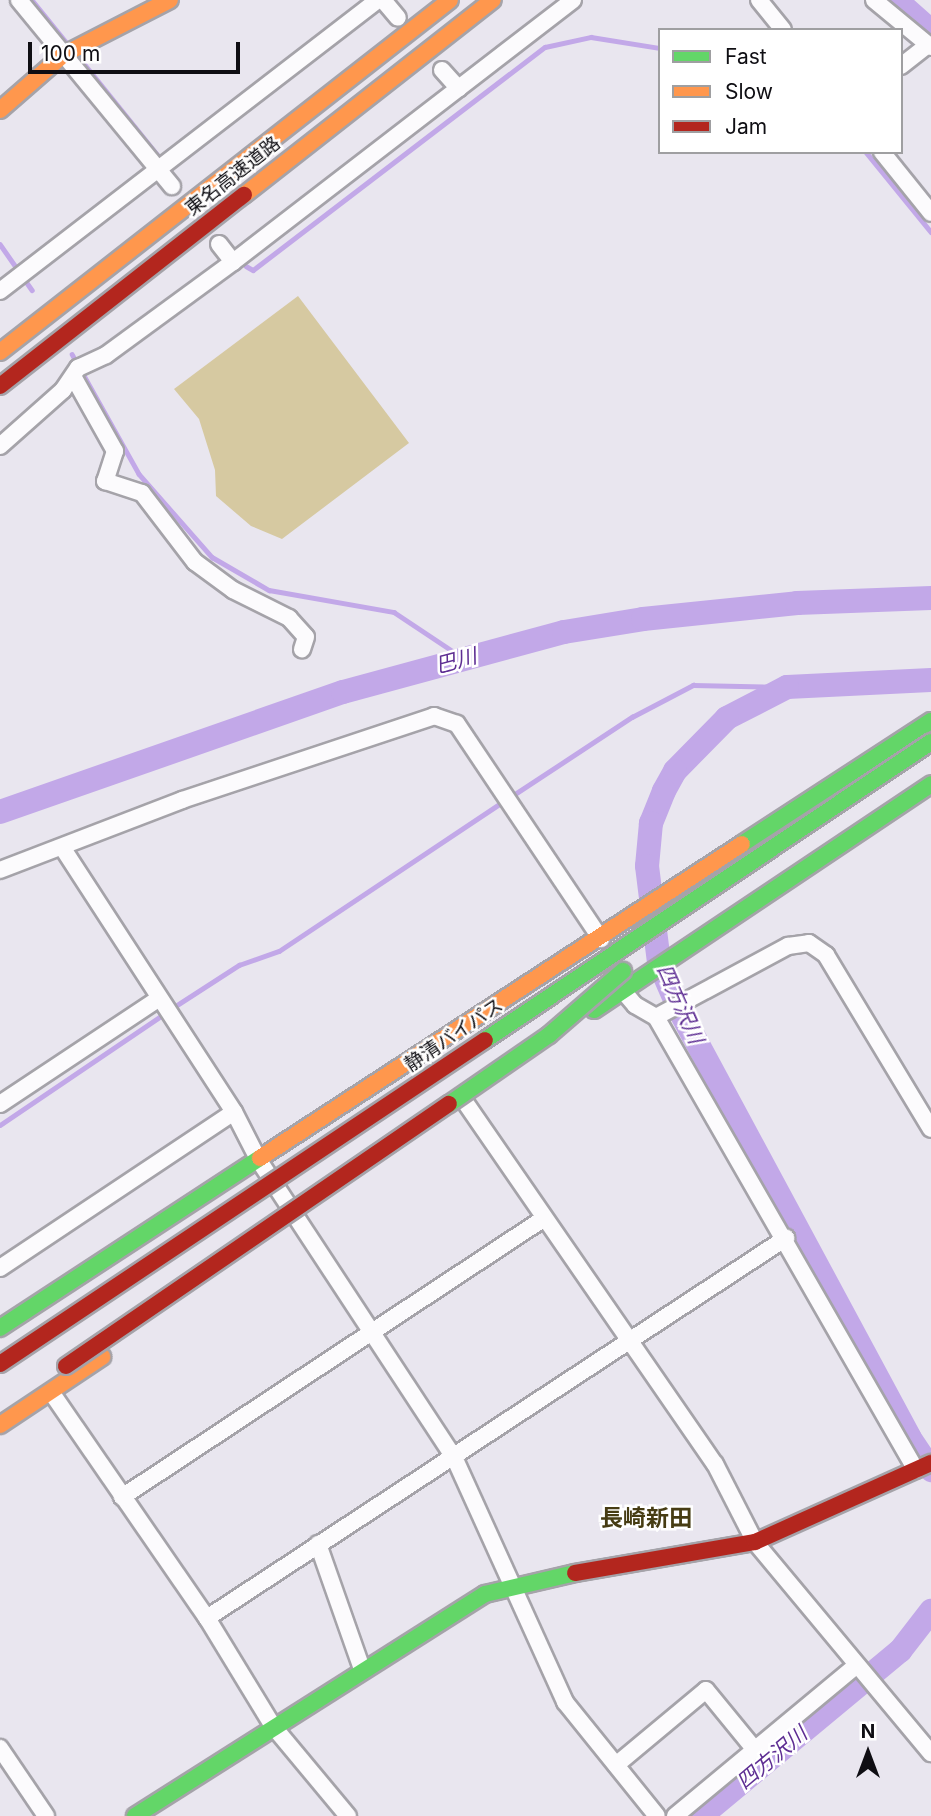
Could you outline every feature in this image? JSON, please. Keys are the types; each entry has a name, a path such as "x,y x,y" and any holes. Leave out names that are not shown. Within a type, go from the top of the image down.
{"main road":[{"path":"0,110 63,55 170,0"},
{"name":"東名高速道路","path":"0,352 450,0"},
{"name":"東名高速道路","path":"0,386 493,0"},
{"path":"0,1328 597,942 931,721"},
{"name":"静清バイパス","path":"0,1364 931,742"},
{"name":"静清バイパス","path":"216,1242 931,764"},
{"path":"1,1421 51,1392 300,1221 622,990 931,784"},
{"path":"0,1343 358,1104 505,1014 594,966"},
{"path":"1,1421 66,1366 550,1035 623,971"},
{"path":"135,1816 463,1604 509,1586 755,1542 931,1464"}],"street":[{"path":"19,0 172,186"},
{"path":"0,291 157,167 378,0"},
{"path":"383,0 398,18"},
{"path":"0,446 81,369 233,262 573,0"},
{"path":"759,0 781,28"},
{"path":"874,0 929,46 903,65"},
{"path":"442,71 459,89"},
{"path":"884,154 931,213"},
{"path":"219,243 233,262"},
{"path":"81,369 115,451 105,481 142,493 195,562 233,590 289,618 306,637 302,649"},
{"path":"0,870 182,800 434,716 457,724 597,942 622,990 635,1005 660,1014 915,1470"},
{"path":"62,847 158,999 234,1112 258,1159 454,1457 509,1586 565,1703 657,1816"},
{"path":"660,1014 788,946 808,943 826,955 927,1110 931,1129"},
{"path":"0,1104 158,999"},
{"path":"464,1102 542,1219 715,1464 755,1542 931,1753"},
{"path":"0,1268 234,1112"},
{"path":"122,1497 542,1219"},
{"path":"206,1618 786,1238"},
{"path":"51,1392 206,1618 273,1726 348,1816"},
{"path":"318,1544 362,1669"},
{"path":"675,1816 857,1665"},
{"path":"616,1766 706,1690 756,1751"},
{"path":"0,1748 46,1816"}],"shaded area":[{"path":"298,296 409,443 282,539 251,526 216,496 215,470 199,419 174,389"}],"waterway":[{"path":"32,0 67,43"},
{"path":"896,0 931,31"},
{"path":"246,266 253,270 545,47 591,37 658,48"},
{"path":"77,55 160,158"},
{"path":"868,154 931,232"},
{"path":"0,244 32,290"},
{"path":"72,354 139,474 212,557 269,590 394,612 463,658"},
{"name":"巴川","path":"0,812 343,692 564,632 643,619 797,603 931,598"},
{"name":"四方沢川","path":"931,680 787,687 727,718 675,771 664,791 651,823 647,866 659,963 680,1011 909,1437 931,1470"},
{"path":"512,796 632,717 693,685 787,687"},
{"path":"171,1009 239,965 279,951 504,801"},
{"path":"0,1125 164,1014"},
{"name":"四方沢川","path":"701,1816 900,1651 931,1611"}],"traffic: fast":[{"path":"742,844 931,721"},
{"path":"485,1040 931,742"},
{"path":"594,1010 931,784"},
{"path":"449,1104 549,1035 623,971"},
{"path":"0,1328 260,1158"},
{"path":"135,1816 485,1594 575,1573"}],"traffic: slow":[{"path":"0,110 63,55 170,0"},
{"path":"0,352 450,0"},
{"path":"244,195 493,0"},
{"path":"260,1158 742,844"},
{"path":"0,1425 102,1357"}],"traffic: jam":[{"path":"0,386 244,195"},
{"path":"0,1364 485,1040"},
{"path":"66,1366 449,1104"},
{"path":"575,1573 755,1542 931,1463"}],"district":[{"name":"長崎新田","path":"646,1518"}]}
